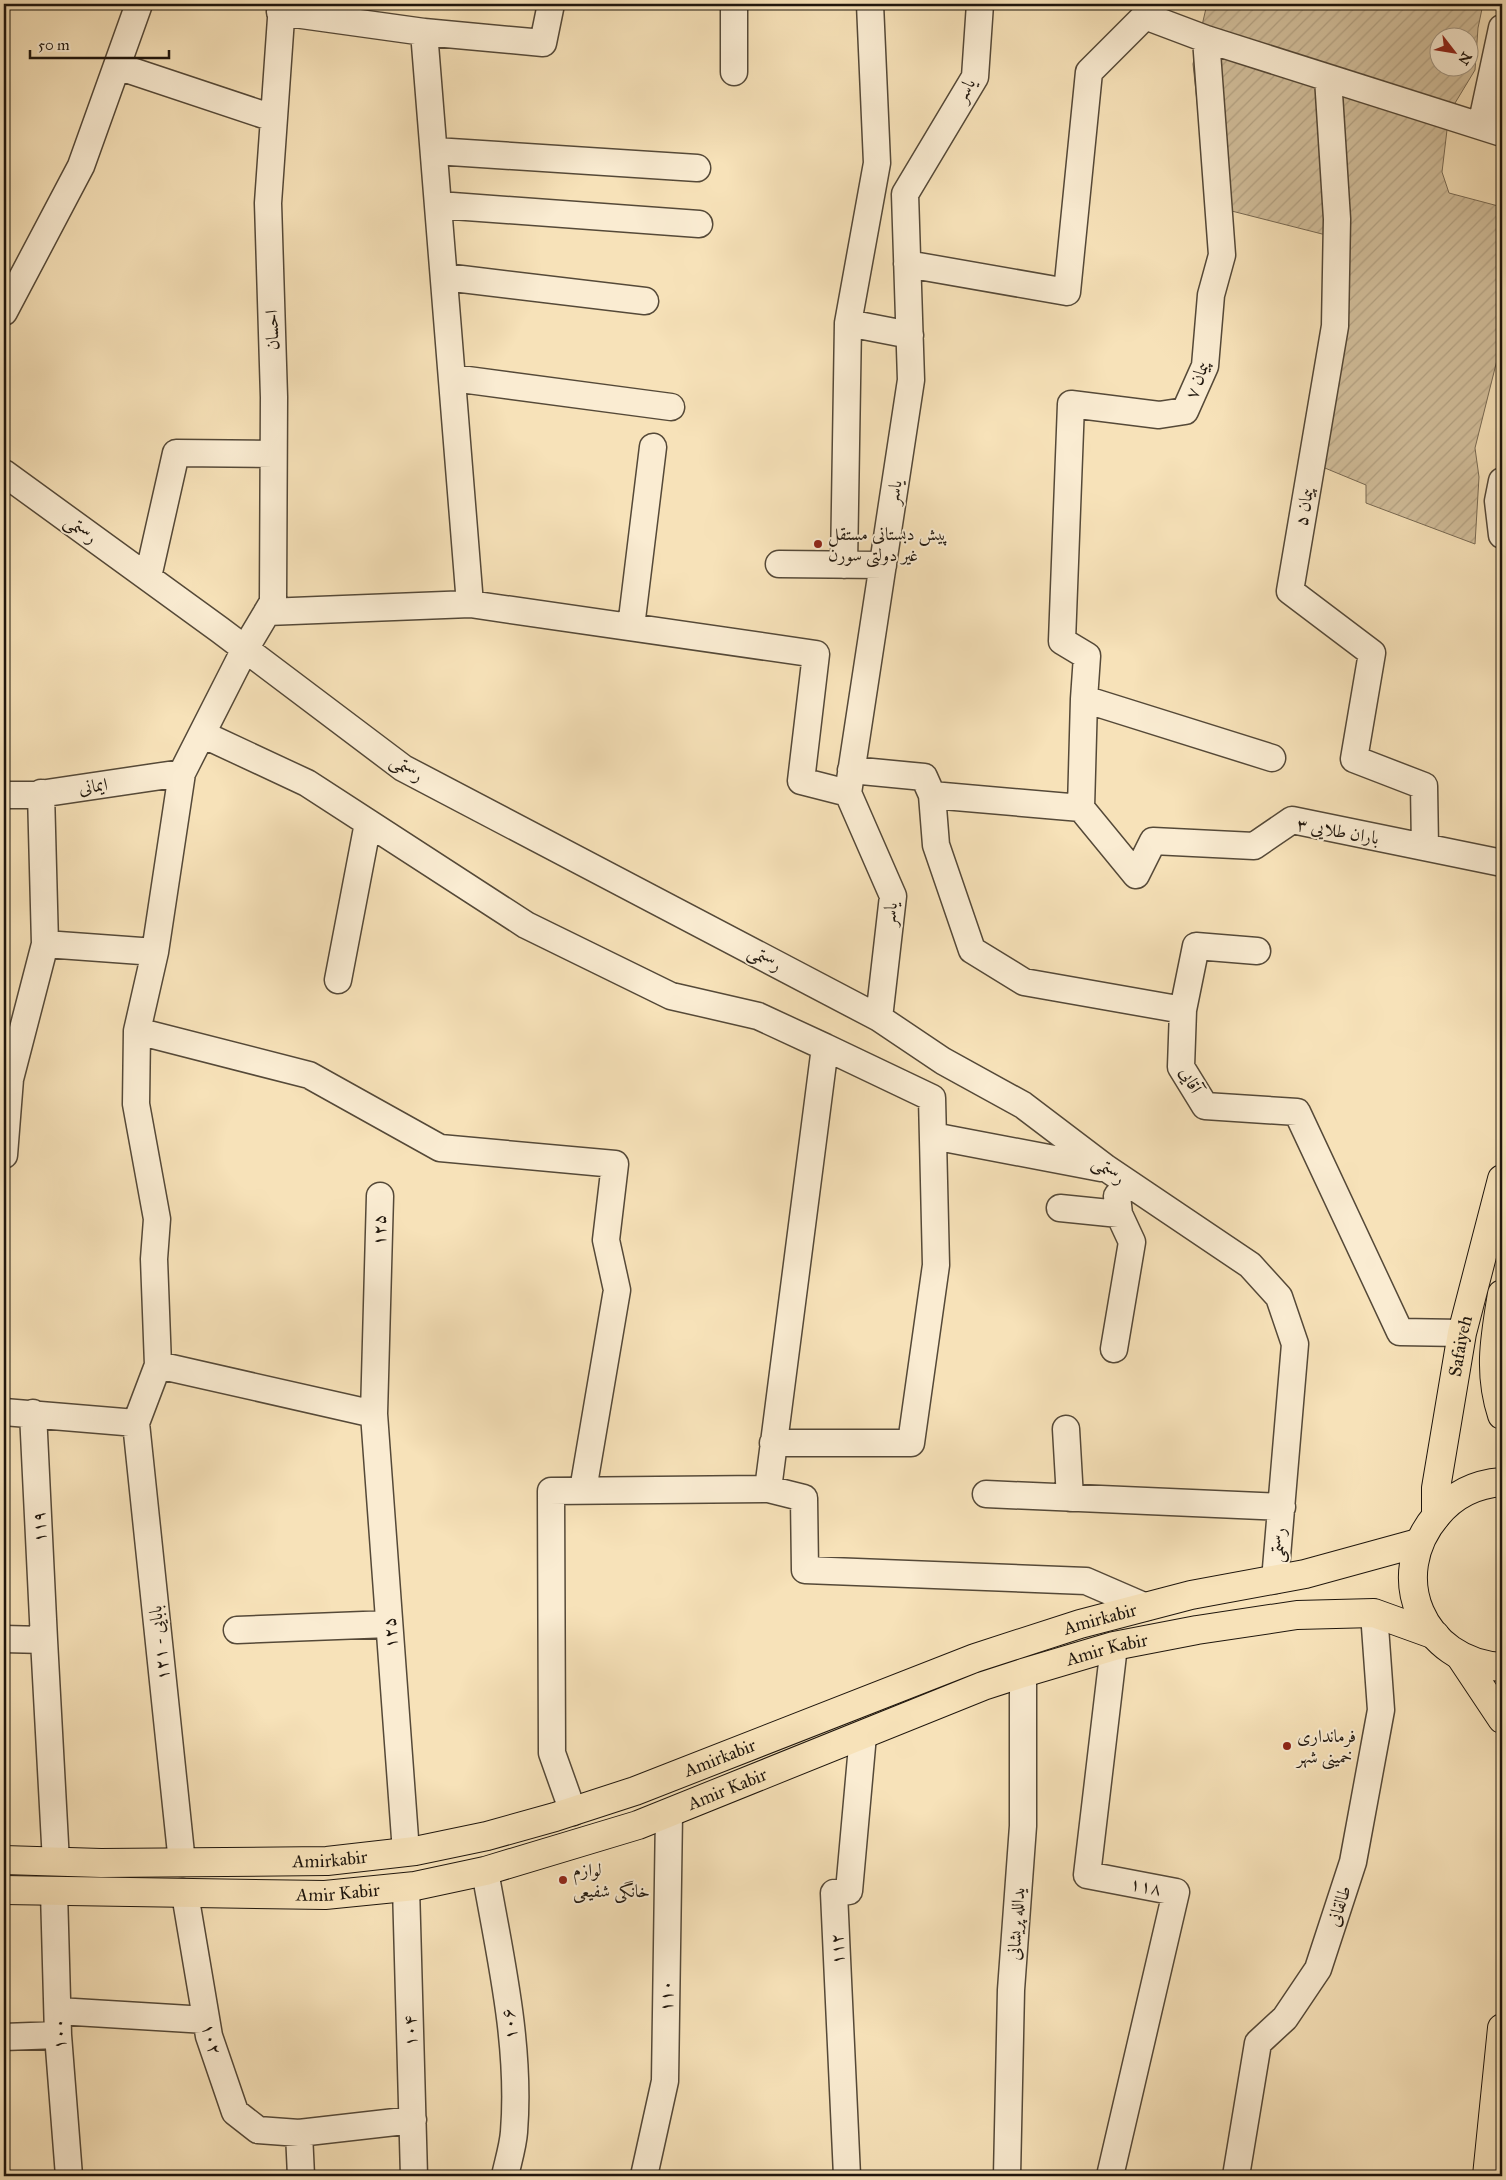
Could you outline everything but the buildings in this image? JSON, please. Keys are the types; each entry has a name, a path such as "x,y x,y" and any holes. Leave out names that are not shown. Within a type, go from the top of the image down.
{"main road":[{"name":"Safaiyeh","path":"1436,1516 1436,1488 1462,1333 1502,1179"},
{"name":"Safaiyeh","path":"1502,1294 1493,1348 1496,1396 1502,1415"},
{"path":"1502,1482 1475,1487 1446,1503 1425,1528 1414,1558 1414,1591 1418,1607 1435,1635 1460,1656 1502,1719"},
{"name":"Amirkabir","path":"4,1860 56,1862 327,1861 406,1852 487,1836 573,1812 635,1792 975,1658 1080,1624 1190,1595 1305,1574 1418,1543"},
{"name":"Amir Kabir","path":"4,1890 324,1895 406,1887 485,1872 630,1828 863,1736 983,1686 1114,1646 1197,1630 1297,1615 1374,1614 1435,1635"},
{"path":"1460,1656 1475,1662 1502,1667"},
{"path":"822,1718 835,1746"},
{"path":"1487,2176 1502,2028"}],"street":[{"path":"4,312 81,166 139,4"},
{"path":"281,8 424,32 543,43 551,4"},
{"path":"734,4 734,72"},
{"path":"844,565 848,323 877,163 870,4"},
{"name":"یاسر","path":"879,1018 893,896 850,782 911,380 905,194 975,77 980,4"},
{"name":"احسان","path":"158,1365 154,1259 157,1219 136,1104 137,1032 155,952 182,773 245,650 273,602 274,397 268,203 281,8"},
{"path":"907,264 1067,292 1089,72 1145,10 1206,39 1491,129 1502,28"},
{"path":"424,32 470,604"},
{"name":"پیمان ۷","path":"1084,699 1087,656 1062,641 1072,404 1159,415 1185,411 1205,366 1211,295 1222,255 1206,39"},
{"path":"117,66 274,118"},
{"name":"پیمان ۵","path":"1328,78 1337,219 1335,326 1290,591 1372,653 1354,759 1424,786 1425,848"},
{"path":"435,152 697,168"},
{"path":"439,205 699,224"},
{"path":"445,277 645,301"},
{"path":"848,323 910,335"},
{"path":"453,378 671,407"},
{"path":"631,627 653,447"},
{"path":"148,577 176,453 274,454"},
{"name":"رستمی","path":"4,473 148,577 404,768 879,1018 943,1061 1023,1105 1110,1172 1250,1265 1279,1297 1295,1344 1275,1580"},
{"path":"1502,481 1498,501 1502,535"},
{"path":"779,564 883,564"},
{"path":"267,612 470,604 816,654 801,781 850,782 924,777 932,795 936,845 972,950 1024,982 1183,1010 1196,946 1256,951"},
{"path":"932,795 1081,808 1084,699 1272,758"},
{"path":"202,734 308,783 526,925 672,996 758,1016 932,1098 936,1264 911,1443 773,1443"},
{"name":"ایمانی","path":"4,795 41,793 182,773"},
{"path":"4,1155 7,1079 45,944 41,793"},
{"name":"باران طلایی ۳","path":"1081,808 1136,875 1153,841 1254,846 1292,820 1502,863"},
{"path":"338,980 368,823"},
{"path":"45,944 155,952"},
{"name":"آقایی","path":"1183,1010 1181,1067 1205,1106 1297,1112 1400,1332 1462,1333"},
{"path":"137,1032 309,1076 440,1148 615,1164 606,1240 617,1290 583,1490"},
{"path":"768,1489 825,1047"},
{"path":"933,1136 1110,1172 1119,1214 1132,1242 1114,1349"},
{"name":"۱۲۵","path":"380,1196 374,1414 406,1852"},
{"path":"1060,1208 1119,1214"},
{"path":"4,1412 136,1423 158,1365 374,1414"},
{"name":"۱۱۹","path":"33,1413 56,1862"},
{"name":"بابایی - ۱۲۱","path":"136,1423 182,1862"},
{"path":"1066,1429 1070,1498"},
{"path":"573,1812 552,1754 552,1490 768,1489 804,1498 805,1570 1086,1581 1146,1607"},
{"path":"986,1494 1282,1507"},
{"name":"طالقانی","path":"1236,2176 1258,2043 1285,2018 1318,1969 1353,1862 1380,1710 1374,1614"},
{"path":"237,1630 389,1624"},
{"path":"4,1639 44,1640"},
{"name":"۱۱۸","path":"1110,2176 1176,1892 1087,1875 1114,1646"},
{"name":"یدالله پریشانی","path":"1007,2176 1011,1990 1023,1826 1023,1673"},
{"name":"۱۱۲","path":"847,2176 834,1893 849,1891 863,1736"},
{"name":"۱۱۰","path":"644,2176 665,2080 669,1813"},
{"name":"۱۰۶","path":"485,1872 504,1979 516,2074 514,2133 505,2176"},
{"name":"۱۰۴","path":"406,1887 414,2176"},
{"name":"۱۰۰","path":"54,1892 58,2023 69,2176"},
{"name":"۱۰۲","path":"185,1894 209,2036 235,2112 258,2130 299,2132 413,2120"},
{"path":"4,2037 58,2023 206,2020"},
{"path":"299,2132 301,2176"}],"shaded area":[{"path":"1207,4 1483,4 1478,28 1428,28 1428,78 1470,78 1449,113 1442,172 1449,193 1502,207 1502,340 1475,448 1479,477 1475,544 1366,503 1366,485 1320,466 1326,235 1208,205 1193,64"}],"place":[{"name":"پیش دبستانی مستقل غیر دولتی سورن","path":"818,544"},
{"name":"فرمانداری خمینی شهر","path":"1287,1746"},
{"name":"لوازم خانگی شفیعی","path":"563,1880"}]}
